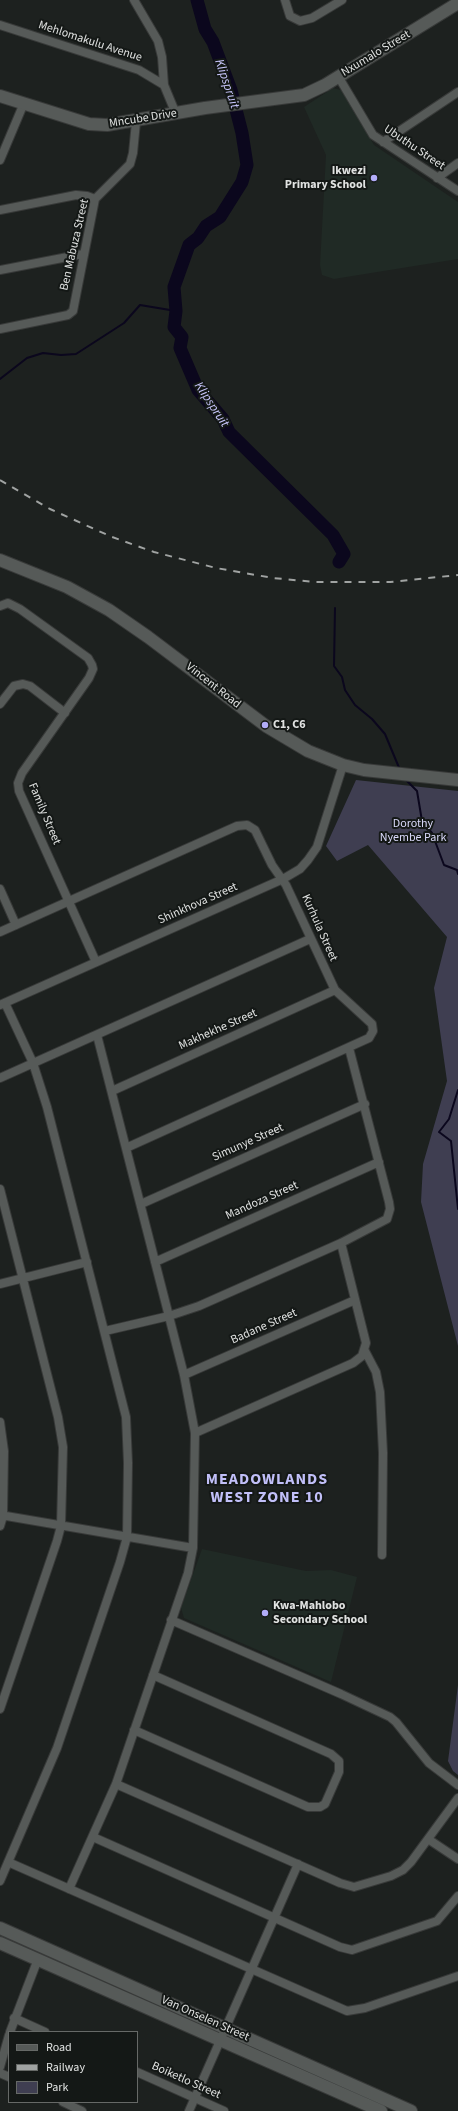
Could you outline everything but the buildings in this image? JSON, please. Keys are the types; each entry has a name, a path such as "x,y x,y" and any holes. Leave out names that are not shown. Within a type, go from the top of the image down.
{"main road":[{"name":"Nxumalo Street","path":"290,97 304,95 338,76 458,3"},
{"name":"Mncube Drive","path":"0,96 89,124 107,126 136,122 205,108 290,97"},
{"name":"Vincent Road","path":"0,560 67,587 109,610 148,637 266,726 308,751 343,765 377,772 458,780"},
{"name":"Vincent Road","path":"438,778 458,775"},
{"name":"Van Onselen Street","path":"0,1928 411,2111"},
{"name":"Van Onselen Street","path":"0,1943 381,2111"}],"street":[{"path":"134,0 158,41 162,56 164,86 176,114"},
{"path":"285,0 290,16 300,21 312,18 342,0"},
{"name":"Mehlomakulu Avenue","path":"0,25 139,70 164,86"},
{"name":"Ubuthu Street","path":"338,76 373,135 458,191"},
{"path":"383,142 458,92"},
{"path":"0,160 24,103"},
{"name":"Ben Mabuza Street","path":"0,329 72,312 95,199 130,164 134,154 136,122"},
{"path":"437,178 458,163"},
{"path":"0,210 76,195 87,196 95,199"},
{"path":"0,270 83,254"},
{"name":"Family Street","path":"0,606 8,603 20,609 88,658 92,665 93,669 89,678 22,773 18,783 19,791 96,962"},
{"path":"0,704 14,686 23,684 30,686 65,713"},
{"name":"Shinkhova Street","path":"2,1004 282,879 300,869 317,847 343,765"},
{"name":"Kurhula Street","path":"0,932 242,825 252,827 255,830 272,865 282,879 335,990 373,1027 369,1038 349,1048 126,1148"},
{"path":"0,889 16,925"},
{"path":"0,1078 310,939"},
{"name":"Makhekhe Street","path":"112,1091 335,990"},
{"path":"0,1881 57,1748 120,1562 126,1537 128,1436 126,1418 105,1331 48,1107 33,1063 2,1004"},
{"path":"69,1889 116,1784 188,1573 193,1548 196,1433 184,1375 156,1262 97,1035"},
{"path":"105,1331 169,1316 199,1306 383,1222 389,1214 389,1202 365,1104 349,1048"},
{"name":"Simunye Street","path":"141,1204 365,1104"},
{"name":"Mandoza Street","path":"156,1262 379,1162"},
{"path":"0,1189 24,1278 61,1431 63,1447 61,1526 56,1548 0,1709"},
{"path":"196,1433 359,1360 365,1351 366,1343 341,1242"},
{"path":"0,1284 87,1262"},
{"name":"Badane Street","path":"184,1375 355,1300"},
{"path":"365,1351 376,1372 380,1392 383,1453 382,1555"},
{"path":"0,1422 4,1451 2,1516 0,1526"},
{"path":"2,1516 193,1548"},
{"path":"171,1620 382,1713 396,1722 429,1763 458,1785"},
{"path":"134,1730 308,1807 320,1807 325,1804 339,1772 339,1761 331,1754 153,1674"},
{"path":"116,1784 347,1886 360,1886 391,1876 403,1870 458,1798"},
{"path":"93,1836 340,1947 352,1950 437,1921 458,1896"},
{"path":"428,1838 458,1859"},
{"path":"8,1862 347,2011 365,2008 458,1976"},
{"path":"189,2111 196,2098 220,2039 253,1970 298,1864"},
{"path":"10,2031 38,1959"},
{"path":"14,2018 43,2031"},
{"path":"0,2067 8,2037"},
{"name":"Boiketlo Street","path":"138,2072 224,2111"},
{"path":"65,2103 82,2111"}],"shaded area":[{"name":"Ikwezi Primary School","path":"333,88 341,90 374,145 458,202 458,259 334,279 322,275 320,265 326,155 304,107"},
{"name":"Kwa-Mahlobo Secondary School","path":"202,1549 306,1571 331,1570 357,1577 331,1682 184,1618 181,1608"}],"green space":[{"name":"Dorothy Nyembe Park","path":"356,780 458,791 458,1346 421,1202 423,1164 447,1081 434,988 447,937 368,845 337,861 326,846"},
{"path":"458,1685 458,1775 453,1771 448,1761"}],"waterway":[{"name":"Klipspruit","path":"197,0 205,29 213,42 231,90 242,133 247,165 242,182 220,217 206,226 198,238 189,245 174,287 176,311 174,327 182,337 180,348 198,390 223,419 229,432 333,535 344,554 339,562"},
{"path":"0,379 27,358 43,353 61,355 76,354 124,323 140,305 176,311"},
{"path":"335,608 334,666 342,677 345,690 355,705 372,719 385,734 400,770"},
{"path":"405,779 417,791 422,821 432,833 444,865 457,870 458,874"},
{"path":"458,1090 449,1119 439,1132 451,1141 458,1209"}],"railway":[{"path":"0,480 50,509 112,537 154,552 216,568 273,578 315,582 390,582 458,575"}],"place":[{"name":"Ikwezi Primary School","path":"374,178"},
{"name":"C1, C6","path":"265,725"},
{"name":"Kwa-Mahlobo Secondary School","path":"265,1613"}],"district":[{"name":"MEADOWLANDS WEST ZONE 10","path":"267,1489"}]}
